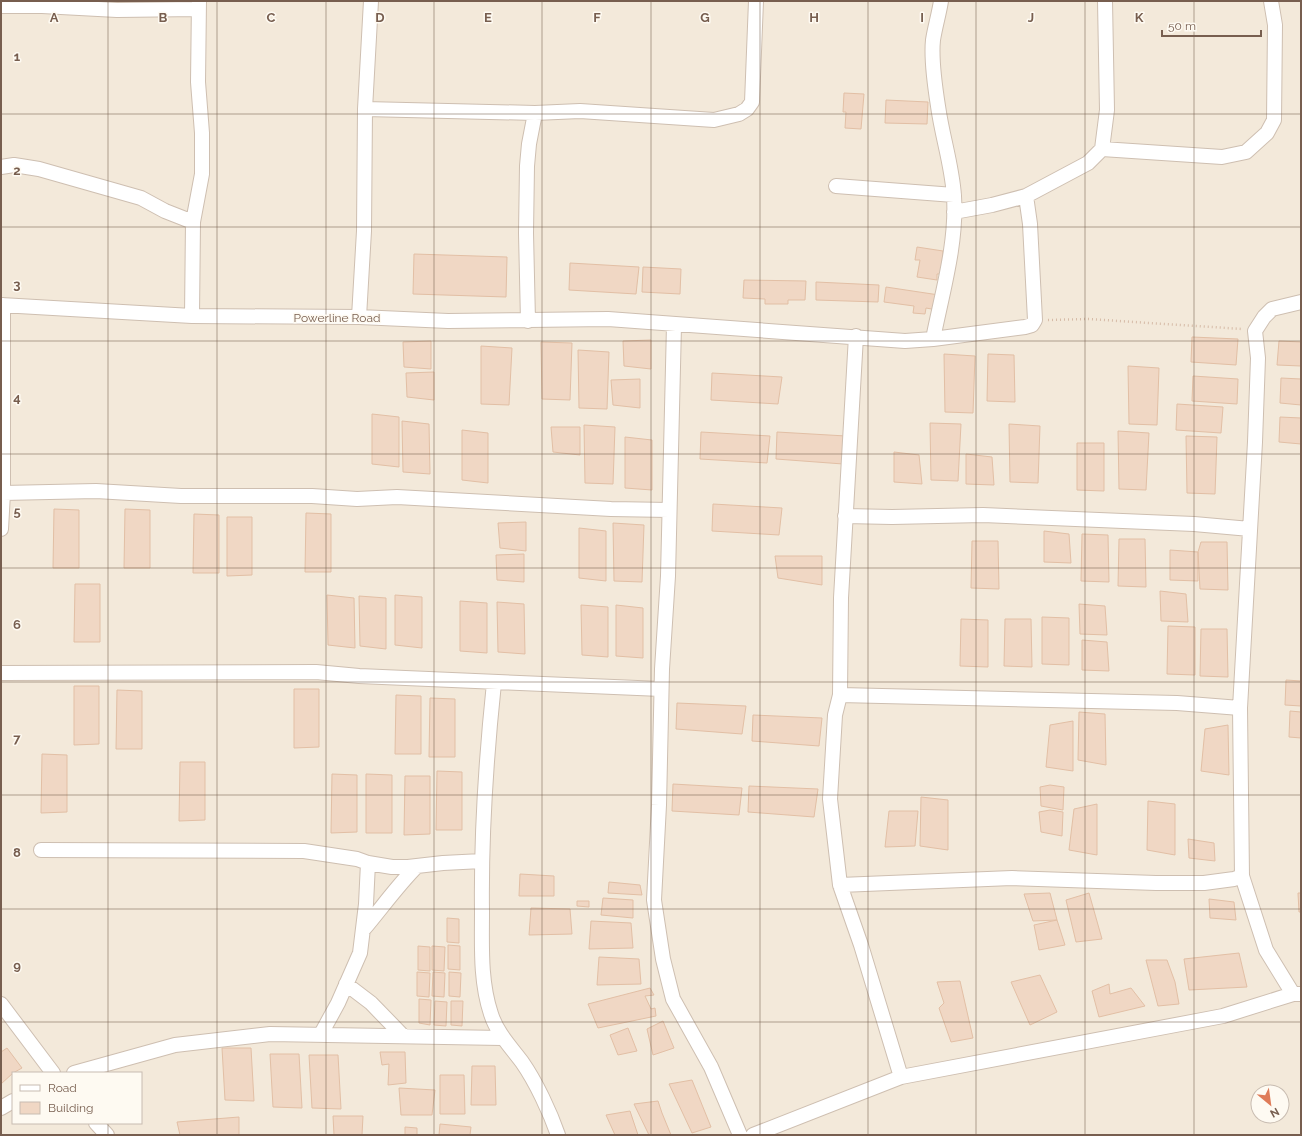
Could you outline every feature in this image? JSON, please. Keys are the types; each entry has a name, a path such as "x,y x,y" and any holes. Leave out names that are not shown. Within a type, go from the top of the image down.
{"street":[{"path":"359,317 364,231 366,108 371,1"},
{"path":"366,108 535,113 580,111 714,120 739,114 747,109 752,102 756,1"},
{"path":"933,339 950,256 954,212 954,195 949,157 938,107 935,76 933,41 941,1"},
{"path":"954,212 992,205 1026,196 1088,163 1102,148 1107,110 1104,1"},
{"path":"1102,148 1222,157 1246,152 1267,133 1274,120 1275,25 1271,1"},
{"path":"1,6 42,3 117,10 199,5 198,82 202,133 202,174 193,222 192,316"},
{"path":"528,321 526,233 527,166 529,144 535,113"},
{"path":"1,167 14,165 39,169 141,198 165,211 193,222"},
{"path":"836,186 954,195"},
{"path":"1026,196 1030,224 1035,320"},
{"path":"753,1135 901,1077 1222,1016 1297,994 1266,950 1242,876 1240,708 1257,403 1258,358 1255,331 1264,317 1272,309 1301,302"},
{"path":"1,529 4,493 2,305"},
{"name":"Powerline Road","path":"2,305 192,316 359,317 448,321 608,319 674,325 856,336 906,341 1025,327 1032,325 1035,320"},
{"path":"674,325 668,576 661,689 659,805 654,900 663,959 673,999 711,1066 740,1135"},
{"path":"856,336 841,598 840,695 835,714 830,799 840,885 861,945 901,1077"},
{"path":"4,493 96,491 181,496 398,497 612,509 669,510"},
{"path":"845,516 900,517 984,515 1194,524 1250,529"},
{"path":"1,673 316,672 359,676 494,683 661,689"},
{"path":"494,683 488,741 482,861 482,956 484,987 491,1015 502,1038 522,1063 558,1135"},
{"path":"840,695 1177,703 1240,708"},
{"path":"41,850 304,851 357,859 368,863 392,867 482,861"},
{"path":"321,1034 338,1003 360,953 368,863"},
{"path":"363,930 382,908 402,880 417,866"},
{"path":"840,885 1012,878 1156,884 1204,883 1234,879 1242,876"},
{"path":"346,984 371,1003 403,1036"},
{"path":"1,1004 52,1072"},
{"path":"78,1072 175,1045 270,1034 502,1038"},
{"path":"1,1108 12,1102"},
{"path":"97,1124 107,1135"}],"path":[{"path":"1035,320 1088,319 1181,326 1229,327 1255,331"}],"shaded area":[{"path":"1,1 1301,1 1301,1135 1,1135"}],"building":[{"path":"844,93 864,94 861,129 845,128 846,112 843,112"},
{"path":"886,100 928,102 927,124 885,123"},
{"path":"917,247 943,251 941,274 937,274 937,280 917,277 920,260 915,260"},
{"path":"414,254 507,257 506,297 413,294"},
{"path":"570,263 639,267 636,294 569,290"},
{"path":"643,267 681,269 680,294 642,292"},
{"path":"744,280 806,281 805,300 788,300 788,304 765,304 765,299 743,298"},
{"path":"816,282 879,285 878,302 816,300"},
{"path":"886,287 939,295 937,310 926,308 925,314 913,313 914,306 884,302"},
{"path":"1192,337 1238,339 1236,365 1191,362"},
{"path":"651,340 651,369 624,366 623,341"},
{"path":"431,341 431,369 404,367 403,342"},
{"path":"1279,341 1301,342 1301,366 1277,365"},
{"path":"541,342 572,343 570,400 542,399"},
{"path":"481,346 512,348 509,405 481,404"},
{"path":"578,350 609,352 607,409 579,408"},
{"path":"944,354 975,356 973,413 945,412"},
{"path":"988,354 1014,355 1015,402 987,401"},
{"path":"1128,366 1159,368 1157,425 1129,424"},
{"path":"434,372 434,400 407,397 406,373"},
{"path":"712,373 782,377 778,404 711,400"},
{"path":"1193,376 1238,379 1237,404 1192,401"},
{"path":"1281,378 1301,379 1301,405 1280,403"},
{"path":"640,379 640,408 613,405 611,380"},
{"path":"1177,404 1223,407 1221,433 1176,430"},
{"path":"372,414 399,417 399,467 372,464"},
{"path":"1280,417 1301,418 1301,444 1279,442"},
{"path":"402,421 429,424 430,474 403,472"},
{"path":"930,423 961,424 958,481 931,480"},
{"path":"1009,424 1040,426 1038,483 1010,482"},
{"path":"584,425 615,427 613,484 585,483"},
{"path":"551,427 580,427 580,455 553,452"},
{"path":"462,430 488,433 488,483 462,480"},
{"path":"1118,431 1149,433 1146,490 1119,489"},
{"path":"701,432 770,436 767,463 700,459"},
{"path":"777,432 846,436 843,464 776,459"},
{"path":"1186,436 1217,437 1215,494 1187,493"},
{"path":"625,437 652,440 652,490 625,488"},
{"path":"1077,443 1104,443 1104,491 1077,490"},
{"path":"894,452 919,455 922,484 894,482"},
{"path":"966,454 992,457 994,485 966,484"},
{"path":"713,504 782,508 779,535 712,531"},
{"path":"54,509 79,510 79,568 53,568"},
{"path":"125,509 150,510 150,568 124,568"},
{"path":"306,513 331,514 331,572 305,572"},
{"path":"194,514 219,515 219,573 193,573"},
{"path":"227,517 252,517 252,575 227,576"},
{"path":"526,522 526,551 500,548 498,523"},
{"path":"613,523 644,525 642,582 614,581"},
{"path":"579,528 606,531 606,581 579,578"},
{"path":"1044,531 1069,534 1071,563 1044,562"},
{"path":"1082,534 1108,535 1109,582 1081,581"},
{"path":"1119,539 1145,539 1146,587 1118,586"},
{"path":"972,541 998,541 999,589 971,588"},
{"path":"1201,542 1227,542 1228,590 1200,589 1198,552"},
{"path":"1170,550 1198,552 1198,581 1170,580"},
{"path":"524,554 524,582 497,580 496,555"},
{"path":"775,556 822,556 822,585 778,578"},
{"path":"75,584 100,584 100,642 74,642"},
{"path":"1160,591 1186,594 1188,622 1161,621"},
{"path":"327,595 354,598 355,648 328,645"},
{"path":"395,595 422,597 422,648 395,645"},
{"path":"359,596 386,598 386,649 360,646"},
{"path":"460,601 487,603 487,653 460,651"},
{"path":"497,602 524,604 525,654 498,652"},
{"path":"1079,604 1105,606 1107,635 1080,634"},
{"path":"581,605 608,607 608,657 582,655"},
{"path":"616,605 643,608 643,658 616,656"},
{"path":"1042,617 1069,618 1069,665 1042,664"},
{"path":"961,619 988,620 988,667 960,666"},
{"path":"1005,619 1031,619 1032,667 1004,666"},
{"path":"1168,626 1195,627 1195,675 1167,674"},
{"path":"1201,629 1227,629 1228,677 1200,676"},
{"path":"1082,640 1107,642 1109,671 1082,670"},
{"path":"1286,680 1301,681 1301,706 1285,705"},
{"path":"74,686 99,686 99,744 74,745"},
{"path":"294,689 319,689 319,747 294,748"},
{"path":"117,690 142,691 142,749 116,749"},
{"path":"396,695 421,696 421,754 395,754"},
{"path":"430,698 455,699 455,757 429,757"},
{"path":"677,703 746,706 742,734 676,729"},
{"path":"1290,711 1301,712 1301,738 1289,737"},
{"path":"1079,712 1105,714 1106,765 1078,760"},
{"path":"753,715 822,718 819,746 752,741"},
{"path":"1073,721 1073,771 1046,767 1050,725"},
{"path":"1228,725 1229,775 1201,771 1205,729"},
{"path":"42,754 67,755 67,812 41,813"},
{"path":"180,762 205,762 205,820 179,821"},
{"path":"437,771 462,772 462,830 436,830"},
{"path":"332,774 357,775 357,832 331,833"},
{"path":"366,774 392,775 392,833 366,833"},
{"path":"405,776 430,776 430,834 404,835"},
{"path":"673,784 742,788 739,815 672,811"},
{"path":"1050,785 1064,787 1063,810 1041,806 1040,787"},
{"path":"749,786 818,789 814,817 748,812"},
{"path":"921,797 948,800 948,850 920,846"},
{"path":"1148,801 1175,804 1175,855 1147,850"},
{"path":"1097,804 1097,855 1069,850 1074,809"},
{"path":"1050,810 1063,812 1062,836 1041,832 1039,812"},
{"path":"889,811 918,811 915,846 885,847"},
{"path":"1188,839 1214,843 1215,861 1189,858"},
{"path":"520,874 554,876 554,896 519,896"},
{"path":"609,882 640,885 642,895 608,893"},
{"path":"1050,893 1057,920 1033,921 1024,894"},
{"path":"1089,893 1102,939 1076,942 1066,900"},
{"path":"1298,893 1301,893 1301,912 1299,912"},
{"path":"603,898 633,900 633,918 601,915"},
{"path":"1209,899 1234,902 1236,920 1210,918"},
{"path":"577,901 589,901 589,907 577,906"},
{"path":"531,908 570,909 572,934 529,935"},
{"path":"447,918 459,919 459,943 447,942"},
{"path":"1057,920 1065,945 1039,950 1034,925"},
{"path":"591,921 631,923 633,948 589,949"},
{"path":"448,945 460,946 460,970 448,969"},
{"path":"418,946 430,947 430,971 418,970"},
{"path":"432,946 445,947 444,971 432,970"},
{"path":"1239,953 1247,987 1189,990 1184,959"},
{"path":"599,957 639,959 641,984 597,985"},
{"path":"1146,960 1167,960 1175,982 1179,1004 1158,1006"},
{"path":"417,972 430,973 429,997 417,996"},
{"path":"433,972 445,973 444,997 432,996"},
{"path":"449,972 461,973 460,997 449,996"},
{"path":"1040,975 1057,1012 1030,1025 1011,982"},
{"path":"960,981 973,1038 951,1042 939,1008 944,1003 937,982"},
{"path":"1109,984 1110,994 1131,988 1145,1006 1099,1017 1092,991"},
{"path":"650,988 654,995 645,996 651,1009 655,1008 656,1016 598,1028 588,1004"},
{"path":"419,999 431,1000 430,1025 419,1023"},
{"path":"435,1001 447,1002 446,1026 434,1025"},
{"path":"451,1001 463,1001 462,1026 451,1025"},
{"path":"663,1021 674,1048 653,1055 647,1029"},
{"path":"628,1028 637,1051 618,1055 610,1035"},
{"path":"7,1048 22,1068 12,1072 12,1074 1,1084 1,1052"},
{"path":"222,1048 251,1048 254,1101 225,1100"},
{"path":"380,1052 405,1052 406,1083 388,1085 389,1064 382,1065"},
{"path":"270,1054 299,1054 302,1108 273,1107"},
{"path":"309,1055 338,1055 341,1109 312,1108"},
{"path":"472,1066 495,1066 496,1105 471,1105"},
{"path":"440,1075 464,1075 465,1114 440,1114"},
{"path":"692,1080 711,1127 692,1133 669,1084"},
{"path":"399,1088 435,1090 432,1115 401,1115"},
{"path":"658,1101 671,1135 649,1135 634,1104"},
{"path":"630,1111 638,1135 615,1135 606,1115"},
{"path":"333,1116 363,1116 362,1135 334,1135"},
{"path":"239,1117 239,1135 180,1135 177,1122"},
{"path":"440,1124 471,1127 470,1135 439,1135"},
{"path":"405,1127 417,1128 417,1135 405,1135"}]}
